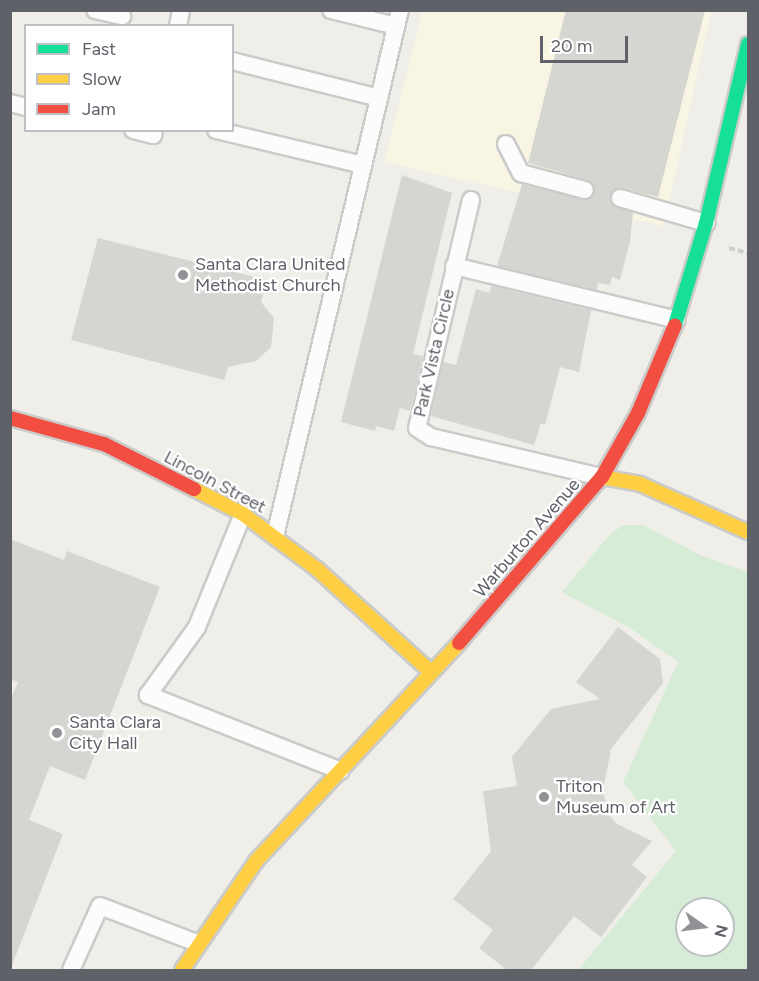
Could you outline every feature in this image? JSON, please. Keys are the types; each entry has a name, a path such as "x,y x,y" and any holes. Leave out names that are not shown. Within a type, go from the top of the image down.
{"street":[{"name":"Warburton Avenue","path":"182,970 197,943 256,861 522,575 602,477 638,412 677,320 706,223 748,44"},
{"name":"Lincoln Street","path":"10,418 104,444 243,514 275,536 431,672"},
{"path":"602,477 640,484 726,526 748,532"}],"lane":[{"path":"95,10 122,16"},
{"path":"275,536 398,18 331,10"},
{"path":"234,62 380,98"},
{"path":"141,132 153,135 154,132"},
{"path":"224,132 363,165"},
{"path":"506,144 521,173 585,190"},
{"path":"620,198 706,223"},
{"name":"Park Vista Circle","path":"471,200 417,428 431,437 602,477"},
{"name":"Park Vista Circle","path":"454,266 677,320"},
{"path":"243,514 197,627 148,695 341,771"},
{"path":"71,970 100,906 197,943"}],"path":[{"path":"738,251 748,254"}],"shaded area":[{"path":"423,11 711,11 664,226 384,162"}],"green space":[{"path":"624,525 643,525 700,555 748,572 748,970 578,970 676,851 623,782 678,662 630,628 562,592 611,533"}],"building":[{"path":"566,10 705,10 658,197 622,188 612,191 612,205 633,213 630,241 620,280 612,277 610,285 598,283 597,290 497,266 522,184 583,200 595,193 588,180 528,163"},
{"path":"402,175 452,193 413,354 423,356 410,411 400,408 394,431 376,426 375,431 341,422"},
{"path":"98,238 267,280 261,302 274,318 271,347 256,361 228,367 224,380 71,340"},
{"path":"492,286 591,310 579,372 560,367 545,425 541,423 534,445 431,416 443,362 456,365 476,289 489,293"},
{"name":"Santa Clara City Hall","path":"10,539 64,560 67,551 160,587 85,780 50,766 29,820 63,834 12,965 10,701 18,682 10,679"},
{"name":"Triton Museum of Art","path":"618,627 660,659 663,683 611,749 603,791 609,815 617,824 652,841 632,865 647,877 601,937 574,916 531,970 507,970 479,948 493,930 453,899 491,851 483,791 517,786 512,757 551,709 600,699 576,682"}],"traffic: fast":[{"path":"675,325 706,223 748,44"}],"traffic: slow":[{"path":"602,477 640,484 748,532"},
{"path":"194,489 243,514 317,569 431,672"},
{"path":"182,970 256,861 459,643"}],"traffic: jam":[{"path":"459,643 602,477 638,413 675,325"},
{"path":"10,418 104,444 194,489"}],"place":[{"name":"Santa Clara United Methodist Church","path":"183,275"},
{"name":"Santa Clara City Hall","path":"57,733"},
{"name":"Triton Museum of Art","path":"544,797"}]}
